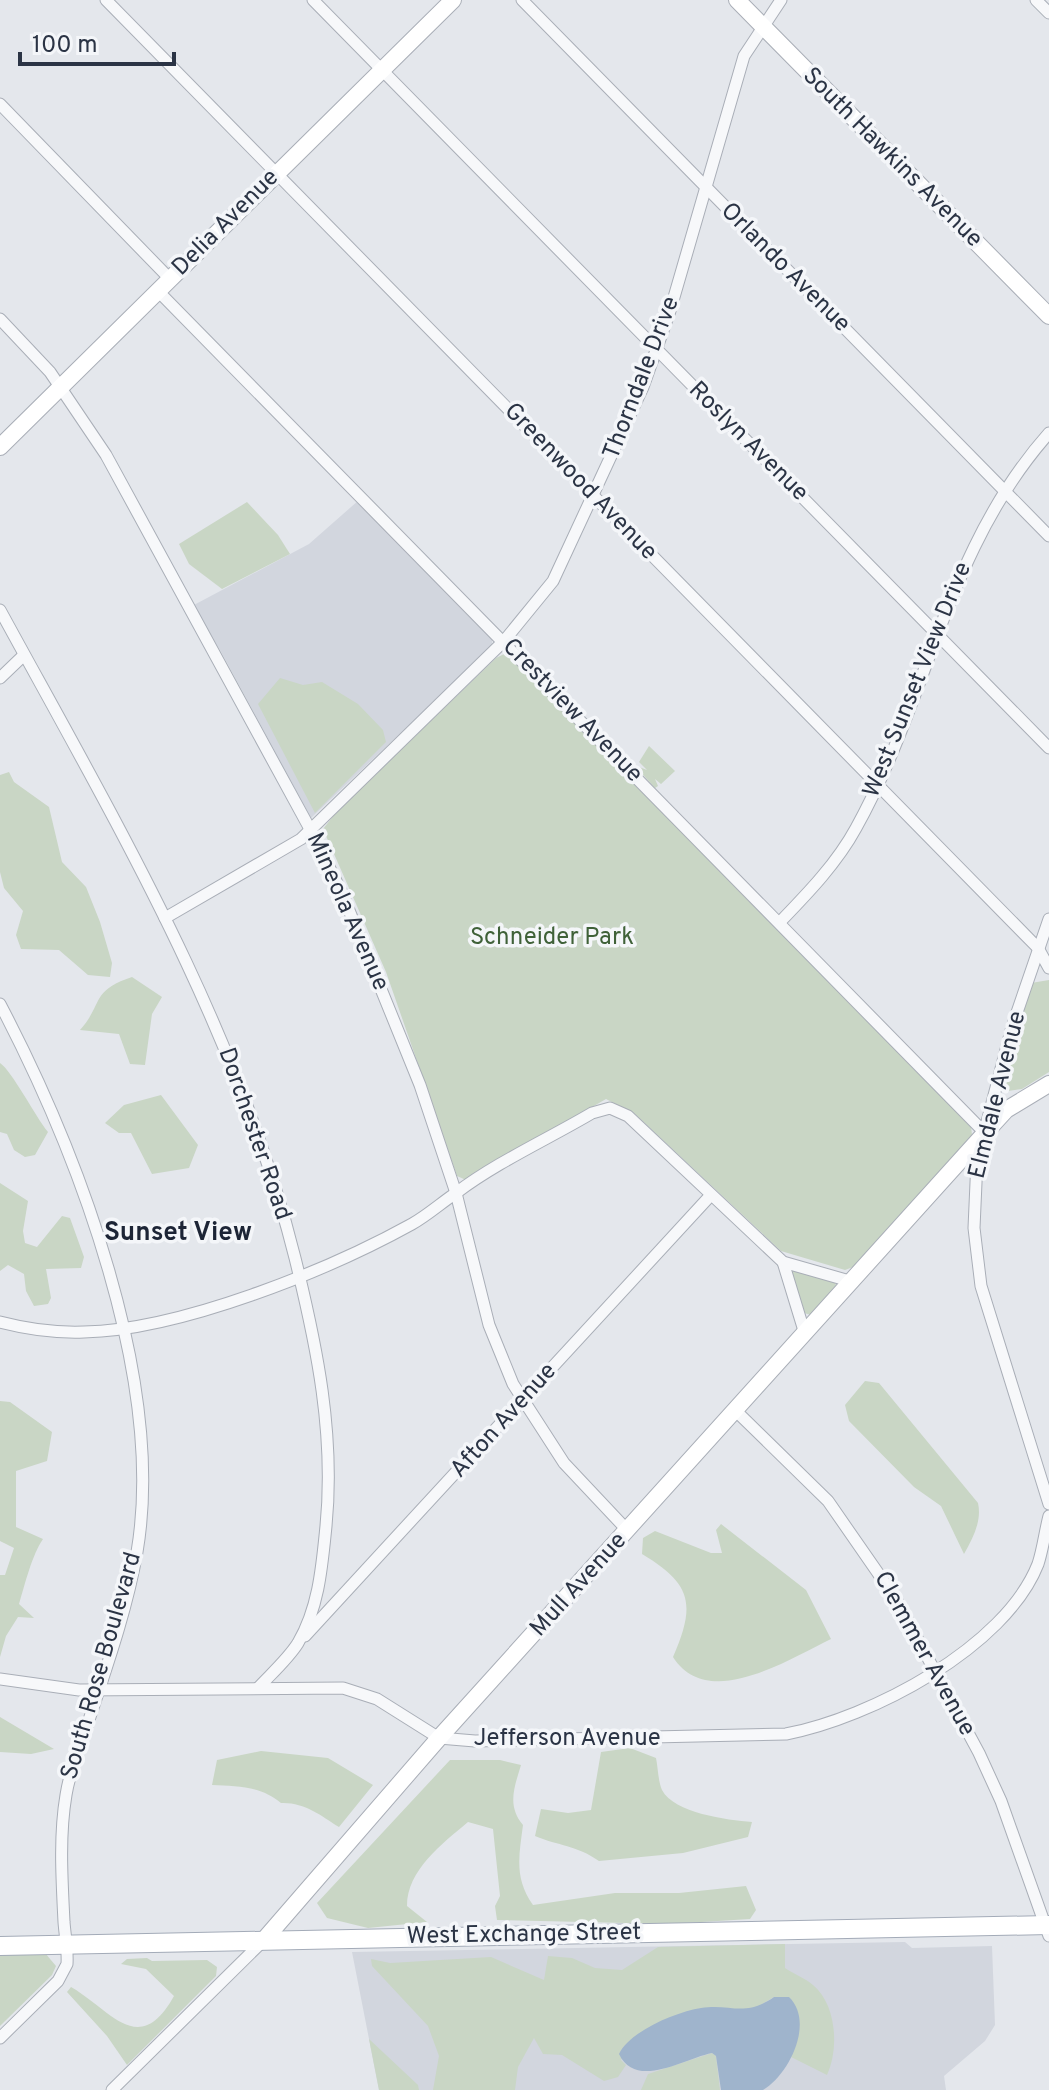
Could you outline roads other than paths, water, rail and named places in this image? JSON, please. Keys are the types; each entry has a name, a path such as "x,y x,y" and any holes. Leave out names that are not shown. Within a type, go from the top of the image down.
{"main road":[{"name":"West Exchange Street","path":"0,1946 1048,1929"}],"street":[{"name":"Greenwood Avenue","path":"106,0 1038,948 1049,968"},
{"name":"Roslyn Avenue","path":"313,0 1049,748"},
{"name":"Delia Avenue","path":"0,447 453,0"},
{"name":"Orlando Avenue","path":"522,0 1049,536"},
{"name":"South Hawkins Avenue","path":"737,0 1047,310"},
{"name":"Thorndale Drive","path":"165,918 264,862 310,829 504,641 553,581 630,419 706,189 744,56 781,0"},
{"path":"1036,0 1049,13"},
{"name":"Crestview Avenue","path":"0,104 164,285 504,641 985,1133"},
{"name":"Mineola Avenue","path":"0,319 61,387 127,491 310,829 342,893 397,1024 456,1193 489,1325 523,1403 564,1463 628,1531"},
{"name":"West Sunset View Drive","path":"780,922 831,865 878,785 963,565 1003,490 1049,433"},
{"name":"Dorchester Road","path":"0,610 165,918 247,1105 279,1199 299,1275 322,1382 328,1479 321,1569 314,1607 297,1645 258,1688"},
{"path":"0,678 24,655"},
{"name":"Elmdale Avenue","path":"1049,919 1038,948 975,1177 976,1257 991,1321 1049,1504"},
{"name":"South Rose Boulevard","path":"0,1004 69,1160 122,1328 138,1408 142,1495 134,1564 99,1689 69,1778 64,1808 68,1956 64,1972 0,2038"},
{"name":"Mull Avenue","path":"112,2090 263,1941 439,1738 1006,1110 1049,1084"},
{"path":"0,1322 71,1332 122,1328 186,1314 299,1275 413,1224 456,1193 592,1113 614,1108 628,1116 783,1262 853,1282"},
{"name":"Afton Avenue","path":"297,1645 523,1403 710,1196"},
{"path":"783,1262 805,1334"},
{"name":"Clemmer Avenue","path":"736,1411 793,1464 840,1516 896,1599 967,1728 1001,1801 1048,1929"},
{"name":"Jefferson Avenue","path":"0,1679 42,1686 99,1689 352,1689 398,1711 439,1738 507,1742 786,1734 856,1715 934,1671 1007,1612 1038,1564 1049,1516"}],"water":[{"path":"774,1997 789,1997 800,2020 799,2033 790,2061 773,2083 763,2090 721,2090 716,2056 712,2053 648,2071 627,2065 619,2054 643,2030 679,2014 701,2008 754,2007"}],"district":[{"name":"Sunset View","path":"178,1233"}],"park label":[{"name":"Schneider Park","path":"552,938"}]}
